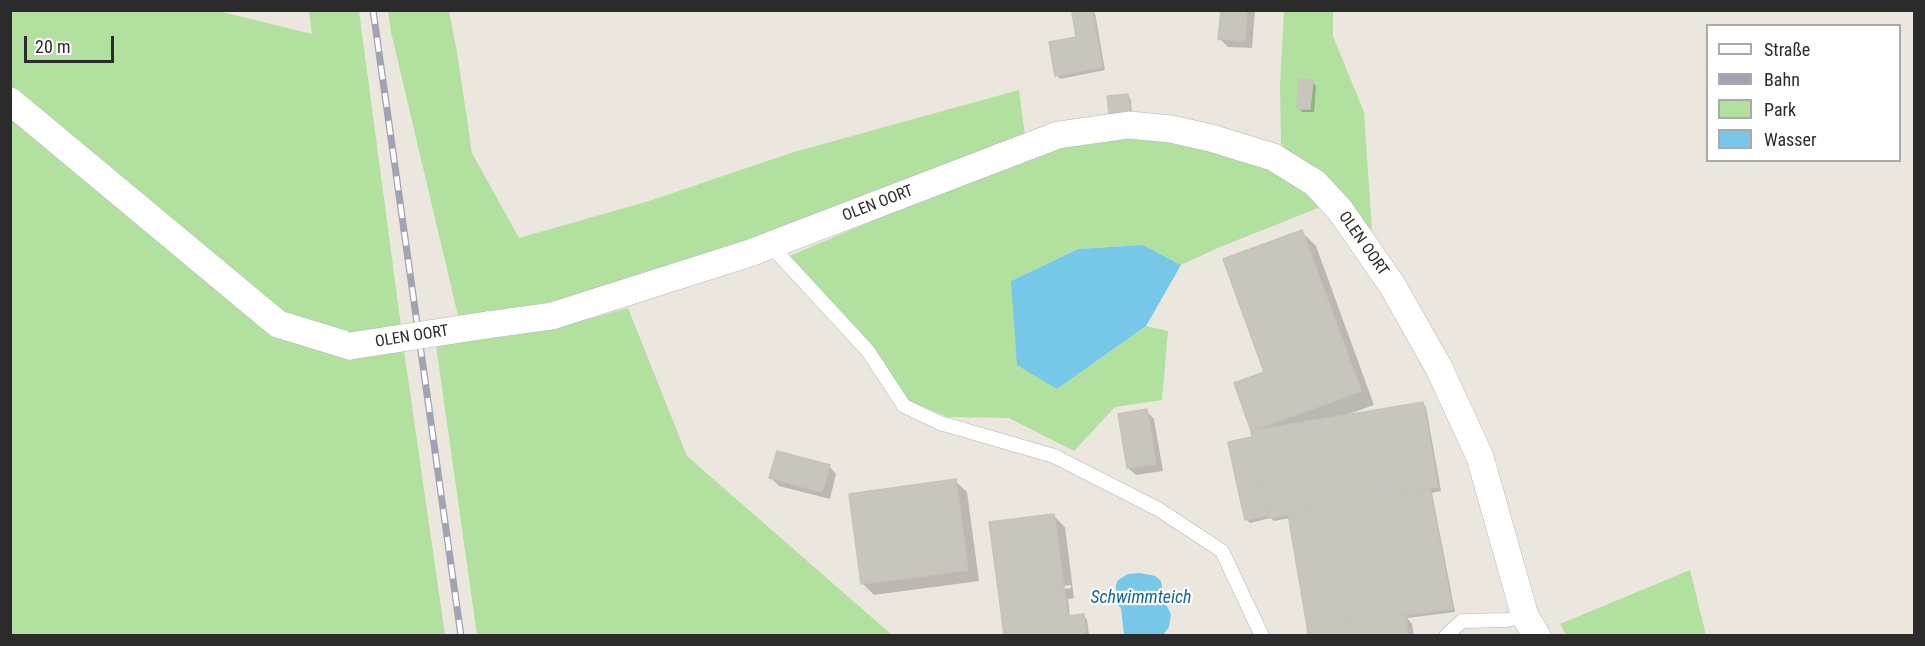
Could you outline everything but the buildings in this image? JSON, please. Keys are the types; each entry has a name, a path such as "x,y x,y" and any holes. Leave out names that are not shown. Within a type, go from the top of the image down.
{"street":[{"name":"OLEN OORT","path":"10,101 278,324 350,346 552,316 771,246 1059,135 1129,125 1171,129 1211,138 1273,157 1316,183 1340,210 1392,285 1439,368 1480,457 1531,626"}],"lane":[{"path":"771,246 868,351 904,406 940,423 1054,456 1158,509 1222,551 1262,636"},
{"path":"1446,636 1462,621 1507,620 1531,626"}],"green space":[{"path":"10,11 218,11 312,34 309,11 359,11 401,326 353,335 284,314 11,87"},
{"path":"388,11 449,11 472,153 519,238 649,201 794,152 1019,90 1025,136 756,238 552,311 459,320"},
{"path":"1284,11 1333,11 1333,36 1364,112 1372,230 1281,144 1280,84"},
{"path":"10,116 273,334 404,351 445,635 11,635"},
{"path":"1130,136 1170,136 1261,162 1323,206 1181,265 1143,245 1078,249 1011,281 1057,389 1146,326 1168,331 1162,400 1115,407 1074,451 1009,418 948,417 906,400 787,257 1001,167 1061,145"},
{"path":"628,308 687,456 892,635 477,635 436,345 556,328"},
{"path":"1690,570 1706,635 1566,635 1560,624"}],"water":[{"path":"1143,245 1181,265 1146,326 1057,389 1017,365 1011,281 1078,249"},
{"name":"Schwimmteich","path":"1140,573 1155,576 1161,581 1164,600 1171,614 1169,627 1163,635 1124,635 1121,608 1116,604 1116,585 1118,580 1128,574"}],"railway":[{"path":"373,10 461,636"}]}
